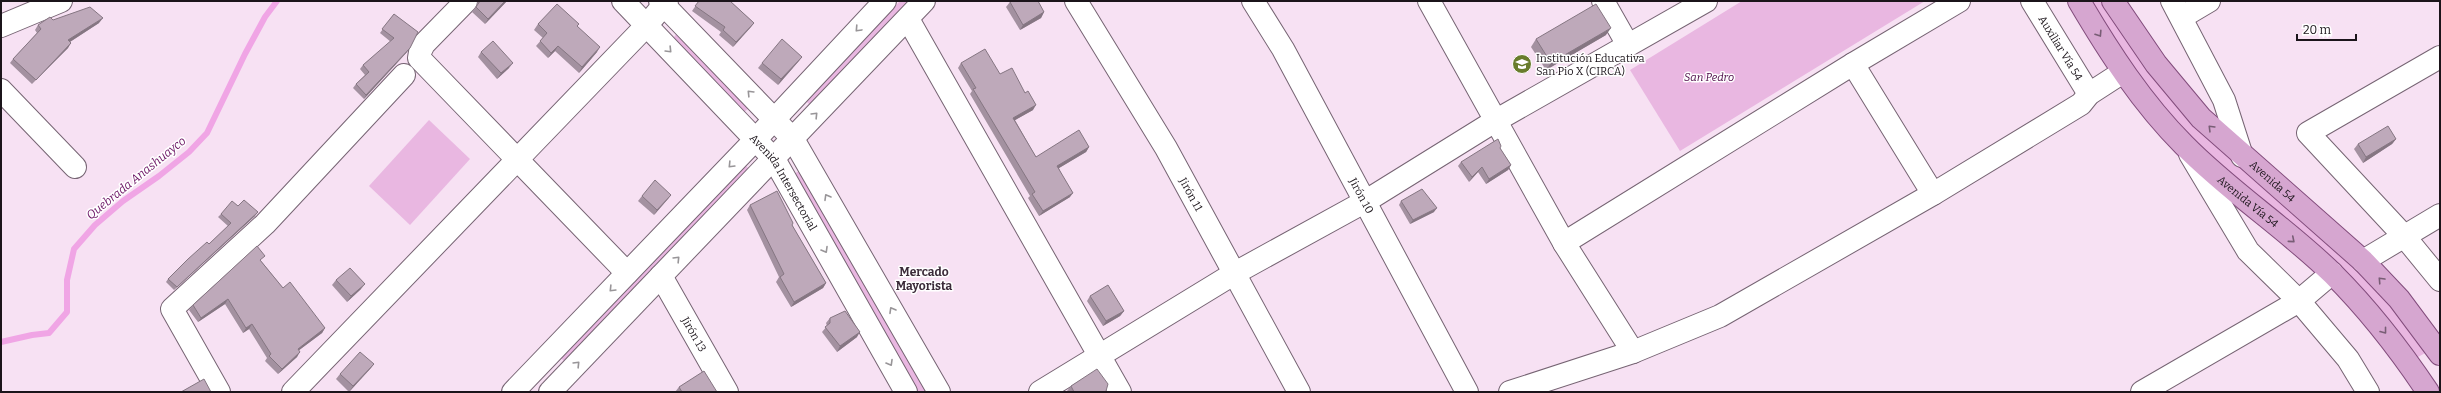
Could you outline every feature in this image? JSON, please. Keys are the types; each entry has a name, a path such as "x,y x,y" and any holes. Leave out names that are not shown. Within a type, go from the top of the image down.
{"main road":[{"name":"Avenida Vía 54","path":"2079,1 2123,72 2164,124 2185,146 2332,274 2373,317 2428,392"},
{"name":"Avenida 54","path":"2113,1 2156,64 2181,97 2242,156 2362,261 2400,300 2440,354"}],"street":[{"path":"1,26 61,1"},
{"path":"466,1 424,44 419,58 627,273"},
{"name":"Avenida Intersectorial","path":"623,1 774,159 906,392"},
{"path":"513,392 755,140 885,1"},
{"path":"550,392 924,1"},
{"name":"Jirón 11","path":"1076,1 1166,148 1299,392"},
{"name":"Jirón 10","path":"1253,1 1283,49 1366,201 1467,392"},
{"path":"1429,1 1564,244 1633,352"},
{"path":"1603,1 1628,45"},
{"path":"1040,392 1235,273 1366,201 1495,120 1706,1"},
{"path":"1564,244 1853,64 1959,1"},
{"name":"Auxiliar Vía 54","path":"2032,1 2090,94"},
{"path":"2209,1 2177,9 2224,100 2242,156"},
{"path":"293,392 646,26 664,2 793,139 939,392"},
{"path":"908,18 1098,356 1120,392"},
{"path":"2440,57 2308,133 2404,236 2440,280"},
{"path":"1853,64 1933,194"},
{"path":"1510,392 1633,352 1720,316 1933,194 2081,104 2090,94 2123,72"},
{"path":"219,392 172,309 265,224 404,75"},
{"path":"1,90 75,167"},
{"path":"2185,146 2248,251 2299,301 2348,359 2368,392"},
{"path":"2362,261 2440,215"},
{"path":"2142,392 2299,301 2332,274"},
{"name":"Jirón 13","path":"661,276 727,392"},
{"path":"531,373 547,392"}],"green space":[{"path":"900,1 909,1 810,105 805,100"},
{"name":"San Pedro","path":"1742,1 1925,1 1680,151 1630,70"},
{"path":"2091,1 2104,1 2204,134 2378,290 2427,352 2418,357 2383,312 2354,281 2325,254 2249,192 2195,142 2165,109 2138,74"},
{"path":"678,32 751,106 743,113 671,41"},
{"path":"429,120 470,159 410,225 369,186"},
{"path":"744,164 749,169 565,362 559,356"},
{"path":"801,170 928,392 915,392 792,175"}],"building":[{"path":"480,1 505,1 488,19 476,7"},
{"path":"699,1 730,1 754,23 736,42 723,30 725,27 695,6"},
{"path":"1038,1 1044,12 1023,25 1010,2"},
{"path":"557,4 579,24 577,26 600,47 582,67 558,46 551,53 540,41 547,33 538,24"},
{"path":"1596,4 1611,28 1551,63 1536,39"},
{"path":"90,7 103,18 68,40 71,43 36,80 13,59 41,29 38,25 50,17 53,20"},
{"path":"394,14 418,32 410,48 366,95 356,84 369,72 363,65 394,38 382,29"},
{"path":"782,39 802,57 781,79 762,63"},
{"path":"493,41 513,63 501,73 481,52"},
{"path":"985,49 1000,74 1012,68 1025,93 1028,91 1036,105 1013,118 1036,157 1079,130 1089,147 1057,166 1073,193 1043,211 1032,194 1035,192 973,89 976,88 961,63"},
{"path":"2388,126 2396,139 2366,157 2358,144"},
{"path":"1498,139 1501,146 1500,148 1511,165 1489,179 1482,167 1472,177 1461,162"},
{"path":"655,180 671,195 657,210 642,196"},
{"path":"1422,189 1437,208 1413,220 1401,201"},
{"path":"777,191 793,223 792,225 826,283 794,302 780,277 784,274 750,205"},
{"path":"244,200 258,212 177,287 168,279 207,242 209,244 231,223 221,214 232,201 238,206"},
{"path":"257,246 265,256 260,260 283,288 290,282 325,328 298,349 300,352 282,369 269,356 271,354 252,324 246,328 228,299 201,318 193,305"},
{"path":"350,268 365,284 351,296 336,280"},
{"path":"1108,285 1124,311 1106,321 1090,296"},
{"path":"845,311 860,332 840,346 825,327 830,323 830,318"},
{"path":"360,352 374,364 353,386 340,374"},
{"path":"1097,369 1108,384 1105,392 1074,392 1071,386"},
{"path":"704,371 717,392 682,392 679,387"},
{"path":"204,379 211,392 181,392"}],"waterway":[{"name":"Quebrada Anashuayco","path":"1,342 49,333 67,312 67,280 74,249 95,225 123,201 159,176 189,152 207,133 245,54 265,17 277,1"}],"place":[{"name":"Institución Educativa San Pio X (CIRCA)","path":"1522,64"}],"district":[{"name":"Mercado Mayorista","path":"924,279"}]}
